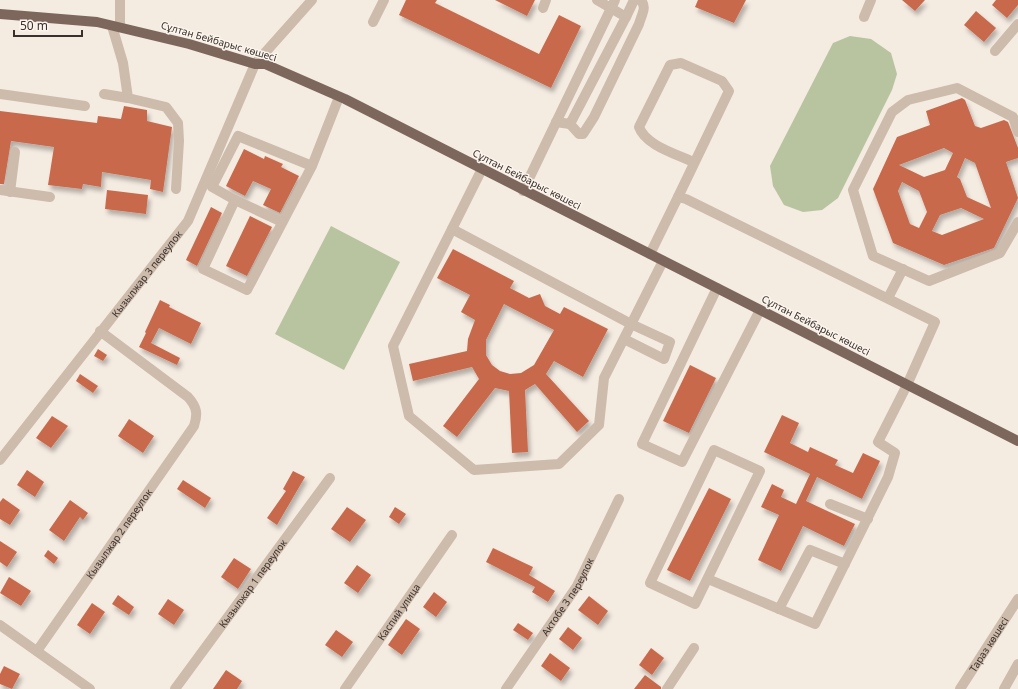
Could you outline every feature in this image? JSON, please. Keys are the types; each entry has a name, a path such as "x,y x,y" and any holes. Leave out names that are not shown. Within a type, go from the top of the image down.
{"main road":[{"name":"Сұлтан Бейбарыс көшесі","path":"0,14 97,22 189,44 255,64 265,64 339,97 1018,441"}],"street":[{"path":"120,0 116,26 128,98"},
{"name":"Кызылжар 3 переулок","path":"0,460 188,221 255,64 312,0"},
{"path":"373,22 384,0"},
{"path":"596,0 613,4 626,16"},
{"path":"570,124 634,0"},
{"path":"556,122 570,124 579,134 583,134 594,117 639,24 644,8 643,2 640,0"},
{"path":"864,17 871,0"},
{"path":"523,191 613,4"},
{"path":"995,51 1018,24"},
{"path":"650,254 678,197 693,162 729,91 722,81 681,63 670,65 639,127 641,133 651,141 693,162"},
{"path":"1018,132 1013,117 958,88 908,100 892,112 853,190 873,256 929,281 1000,253 1018,222"},
{"path":"0,94 85,106"},
{"path":"104,94 128,98 166,108 178,123 179,141 176,189"},
{"path":"235,200 203,269 247,290 312,166 339,97"},
{"path":"282,222 235,200 212,187 238,136 312,166"},
{"path":"15,152 5,191 50,197"},
{"path":"482,169 393,346 409,416 474,470 559,464 599,425 604,378 663,261"},
{"path":"678,197 707,209 935,322 907,385 878,442 895,453 888,477 815,624 708,580"},
{"path":"452,229 631,324 670,342 664,359 624,339"},
{"path":"888,298 903,269"},
{"path":"717,288 642,444 682,462 760,310"},
{"name":"Кызылжар 2 переулок","path":"37,651 194,426 198,415 194,404 188,397 100,331"},
{"path":"714,450 760,471 708,580 695,604 650,583 714,450"},
{"name":"Кызылжар 1 переулок","path":"175,689 330,478"},
{"name":"Актобе 3 переулок","path":"506,689 577,586 619,499"},
{"path":"830,504 868,519"},
{"name":"Каспий улица","path":"345,689 452,535"},
{"path":"779,609 810,550 845,564"},
{"name":"Тараз көшесі","path":"960,689 1018,599"},
{"path":"0,625 90,689"},
{"path":"667,689 694,648"},
{"path":"1004,689 1018,664"}],"green space":[{"path":"850,36 871,39 891,53 897,74 892,90 838,198 822,210 803,212 784,205 773,186 770,166 833,43"},
{"path":"331,226 400,262 344,370 275,334"}],"building":[{"path":"406,0 437,0 435,3 539,54 559,15 581,26 551,88 399,15"},
{"path":"495,0 535,0 527,16"},
{"path":"698,0 746,0 734,23 695,7"},
{"path":"902,0 925,0 915,11"},
{"path":"996,0 1018,0 1018,5 1007,18 992,5"},
{"path":"976,11 996,28 984,42 964,25"},
{"path":"962,98 965,100 975,126 981,128 1004,120 1008,122 1018,148 1018,158 1006,162 1018,198 994,248 944,265 893,243 873,189 897,137 930,125 926,111","holes":["944,148 953,153 945,170 924,177 899,165","965,158 975,163 991,208 967,197 960,179 957,177","902,182 919,191 927,212 919,228 910,224 898,191","961,208 984,219 942,235 932,231 940,215"]},
{"path":"124,106 147,110 147,121 172,127 163,192 150,189 151,180 102,172 101,187 83,184 82,189 48,185 54,147 11,141 4,184 0,184 0,111 97,123 98,116 121,119"},
{"path":"244,149 264,159 265,156 283,164 281,167 299,176 280,213 263,205 271,189 253,181 245,196 226,186"},
{"path":"107,190 148,195 146,214 105,209"},
{"path":"211,207 222,213 197,266 186,260"},
{"path":"250,216 272,227 247,276 226,266"},
{"path":"453,249 514,281 510,288 529,298 540,294 545,306 560,314 564,307 608,329 583,377 554,361 546,374 589,421 577,432 535,384 525,390 528,452 512,453 509,391 495,388 457,437 443,426 479,379 472,367 413,381 409,364 467,351 468,339 475,320 461,312 470,295 437,278","holes":["504,304 554,330 534,365 521,373 510,374 500,371 492,365 486,355 486,340"]},
{"path":"160,300 170,305 169,307 201,323 191,344 159,328 151,343 180,358 177,365 139,347"},
{"path":"98,349 107,355 103,361 94,356"},
{"path":"690,365 716,378 689,433 663,421"},
{"path":"80,374 98,386 93,393 76,381"},
{"path":"782,415 799,423 790,443 808,452 810,447 838,460 835,465 853,473 863,453 880,461 862,499 817,477 806,501 855,524 844,546 803,526 781,571 758,560 779,515 761,507 772,484 784,490 781,497 796,504 810,474 764,452"},
{"path":"52,416 68,426 51,448 36,438"},
{"path":"129,419 154,436 143,453 118,436"},
{"path":"27,470 44,482 35,497 17,485"},
{"path":"293,471 305,477 277,525 267,518 286,491 283,489"},
{"path":"183,480 211,498 205,508 177,489"},
{"path":"709,488 731,499 690,581 667,570"},
{"path":"3,498 20,510 10,525 0,519 0,502"},
{"path":"70,500 88,513 83,520 80,517 64,541 49,530"},
{"path":"347,507 366,520 350,542 331,529"},
{"path":"395,507 406,514 399,524 389,517"},
{"path":"0,541 17,552 7,567 0,562"},
{"path":"493,548 533,567 529,575 555,591 548,602 532,592 535,587 486,562"},
{"path":"48,550 58,558 54,564 44,556"},
{"path":"234,558 251,569 238,589 221,577"},
{"path":"357,565 371,575 358,593 344,583"},
{"path":"9,577 31,591 21,606 0,593"},
{"path":"434,592 447,602 436,617 423,607"},
{"path":"118,595 134,607 129,615 112,604"},
{"path":"589,596 608,611 598,625 578,610"},
{"path":"168,599 184,610 174,625 158,614"},
{"path":"92,603 105,612 90,634 77,625"},
{"path":"406,619 420,629 402,655 388,645"},
{"path":"518,623 533,633 528,640 513,630"},
{"path":"568,627 582,638 573,650 559,639"},
{"path":"336,630 353,642 342,657 325,645"},
{"path":"651,648 664,658 652,675 639,665"},
{"path":"550,653 570,668 561,681 541,666"},
{"path":"4,666 20,674 12,689 0,684 0,674"},
{"path":"226,670 242,681 237,689 213,689"},
{"path":"645,675 661,687 661,689 634,689"}]}
